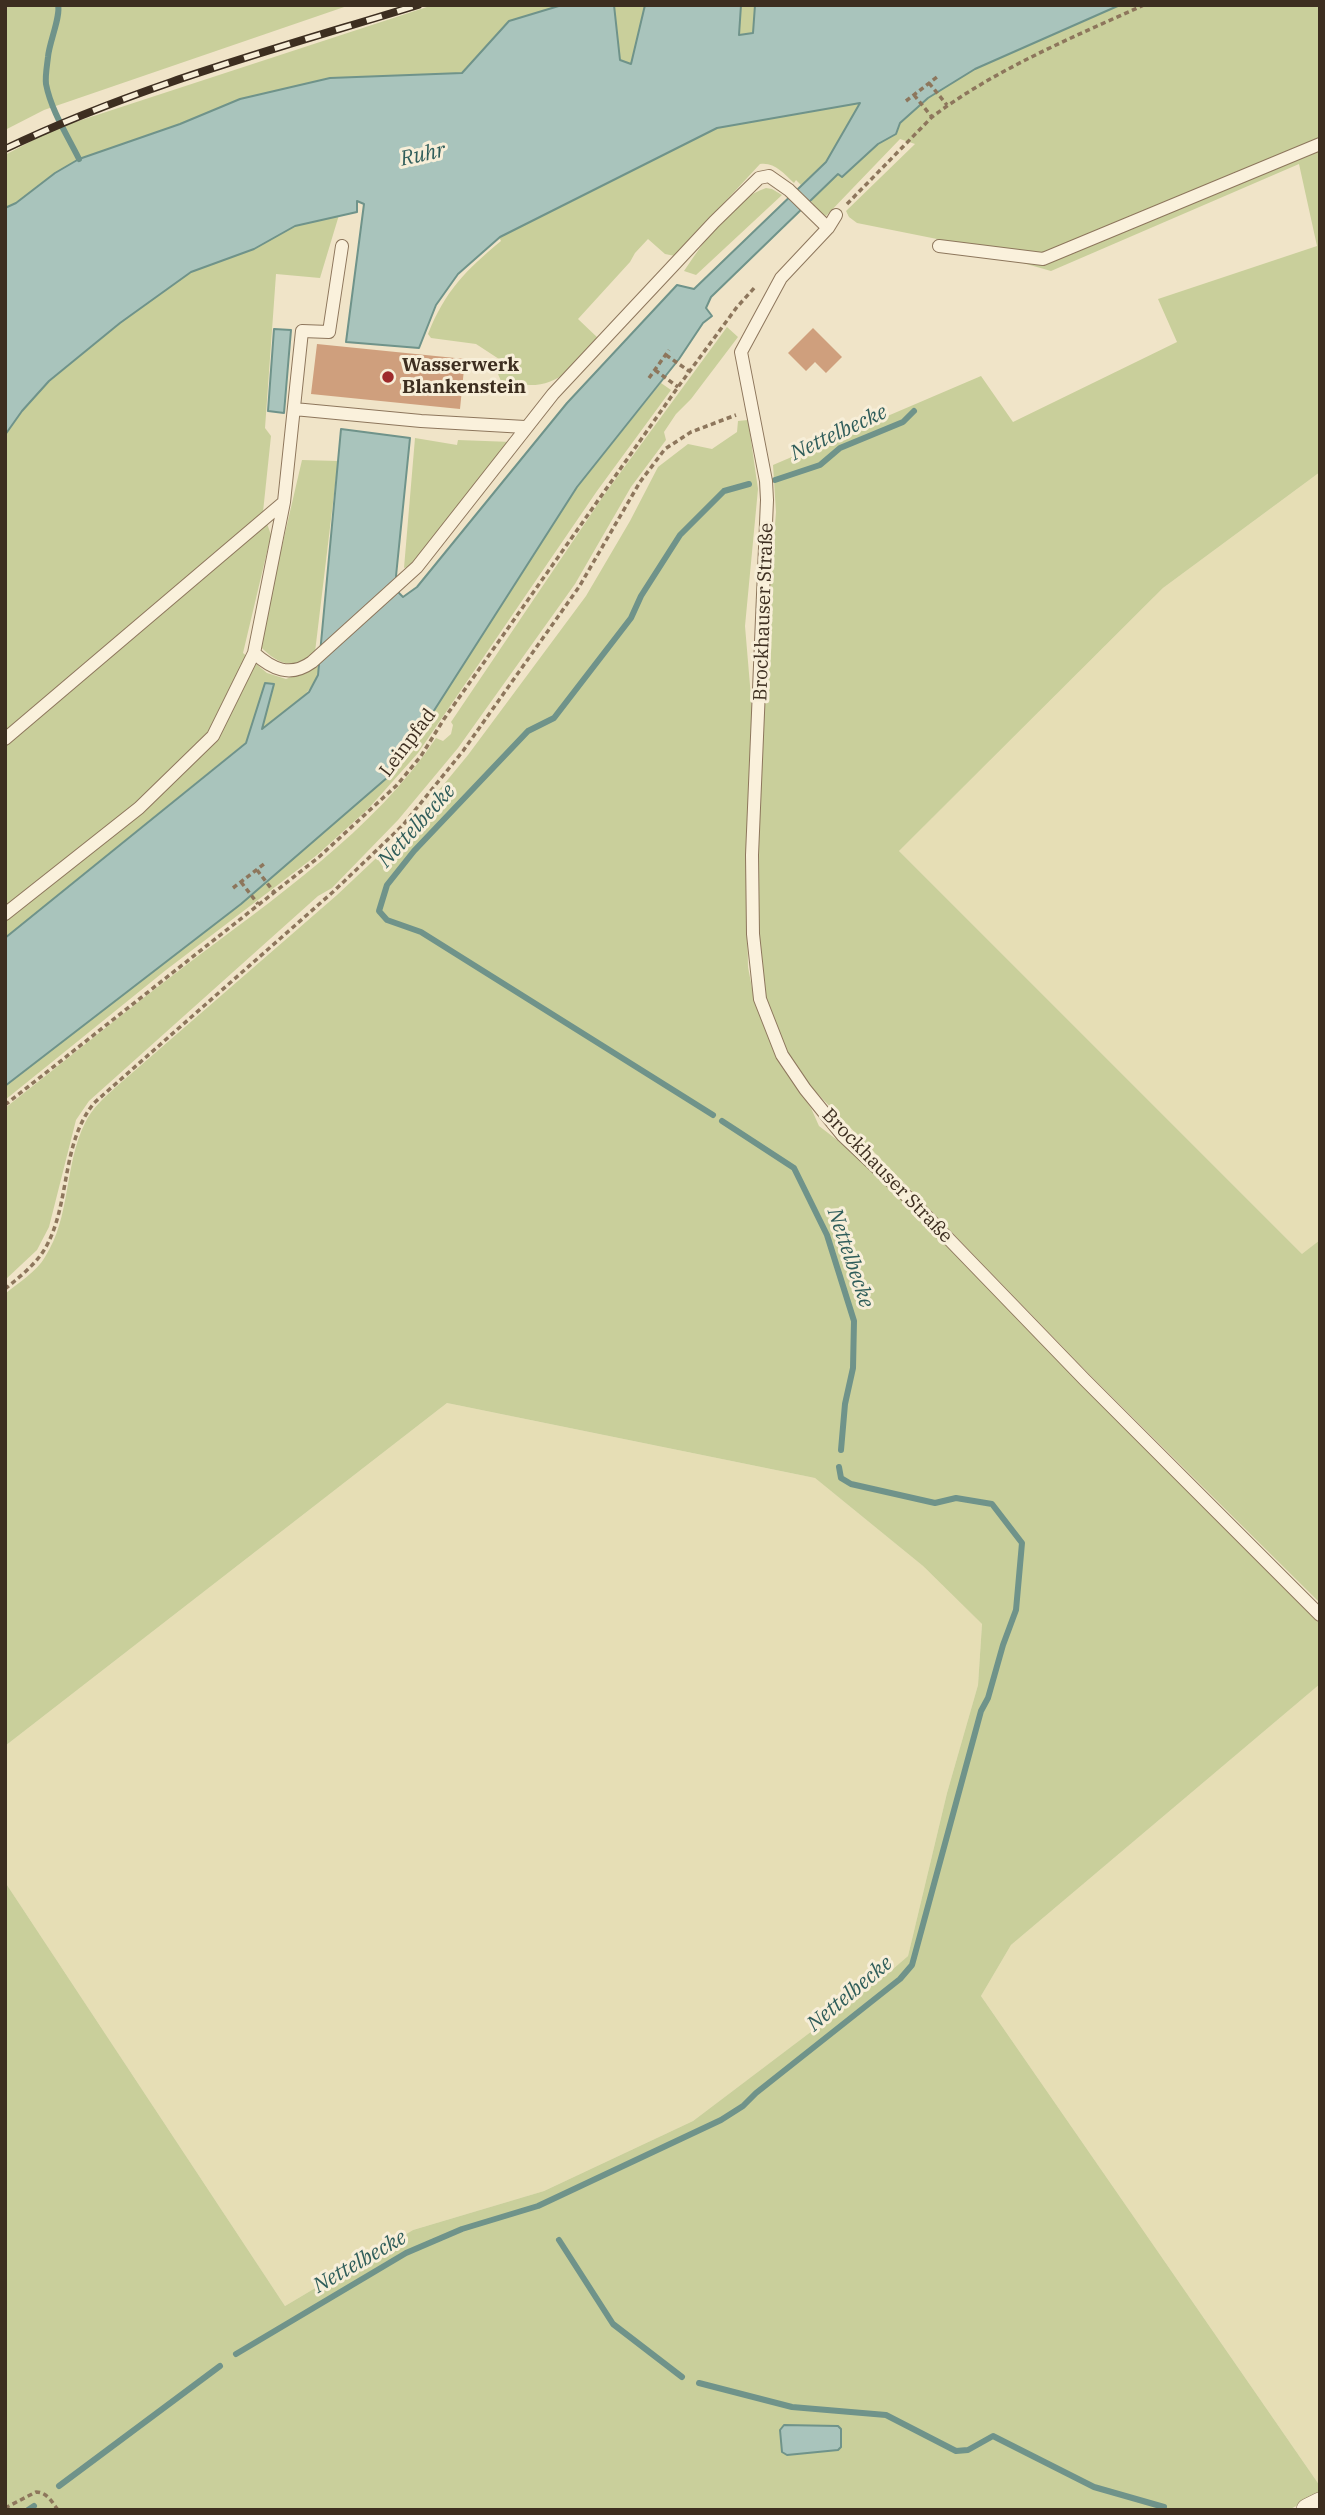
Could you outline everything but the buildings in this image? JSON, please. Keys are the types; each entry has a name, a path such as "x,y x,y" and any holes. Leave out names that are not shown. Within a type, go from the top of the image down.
{"street":[{"path":"1308,2510 1320,2504"}],"lane":[{"path":"939,246 1043,259 1320,144"},
{"path":"254,653 274,668 286,671 307,666 417,567 553,394 714,222 759,178 769,176 789,190 828,228"},
{"name":"Brockhauser Straße","path":"836,215 828,228 781,278 741,352 766,481 768,518 752,855 753,934 760,999 782,1055 804,1089 843,1136 923,1213 1074,1369 1320,1615"},
{"path":"5,914 138,808 213,737 254,653 284,502 302,331 329,332 342,246"},
{"path":"294,409 525,427"},
{"path":"5,739 284,502"}],"path":[{"path":"836,215 947,105 1019,65 1144,5"},
{"path":"906,101 937,77"},
{"path":"929,83 947,105"},
{"path":"914,95 932,117"},
{"name":"Leinpfad","path":"5,1105 319,857 371,811 421,756 444,719 689,371 737,307 744,311"},
{"path":"649,379 669,350"},
{"path":"666,355 689,371"},
{"path":"655,370 678,387"},
{"path":"5,1289 31,1266 49,1243 76,1133 94,1102 334,891 403,825 463,751 571,598 599,556 640,482 664,449 691,432 750,407"},
{"path":"233,888 264,864"},
{"path":"257,870 274,892"},
{"path":"241,882 258,904"},
{"path":"5,2508 41,2492 51,2499 58,2510"}],"shaded area":[{"path":"1320,472 1320,1240 1303,1255 899,851 1163,588"},
{"path":"447,1403 815,1478 923,1566 982,1624 978,1685 947,1793 908,1956 693,2121 544,2191 413,2230 285,2306 5,1882 5,1746"},
{"path":"1320,1684 1320,2486 981,1996 1011,1945"}],"green space":[{"path":"5,5 350,5 44,110 5,130"},
{"path":"433,5 562,5 509,21 462,73 330,78 240,99 180,124 79,159 5,208 5,155 54,129"},
{"path":"614,5 645,5 632,64 620,60"},
{"path":"741,5 755,5 753,33 739,35"},
{"path":"1120,5 1320,5 1320,472 1163,588 899,851 1302,1254 1320,1240 1320,1603 1089,1374 809,1085 787,1052 766,999 758,933 757,856 776,512 773,465 981,376 1013,422 1177,342 1158,299 1317,246 1299,164 1051,271 942,240 857,223 849,217 846,211 915,144 900,139 826,216 817,210 811,201 838,174 842,177 878,144 896,134 900,123 928,98 975,69"},
{"path":"861,103 826,162 801,185 796,180 794,183 774,166 760,164 675,256 665,254 648,239 578,319 599,339 577,363 557,378 534,385 501,381 498,374 499,359 476,344 431,338 428,334 449,293 477,262 501,241 499,237 717,128"},
{"path":"766,188 782,195 696,275 684,271 730,211"},
{"path":"339,215 320,278 276,274 265,428 271,436 263,512 271,535 243,653 267,673 286,679 319,666 317,676 305,695 261,730 273,684 265,683 246,742 5,938 5,435 49,381 120,323 191,272 254,249 295,226"},
{"path":"727,327 738,337 691,399 676,414 664,432 666,440 631,487 575,584 458,748 398,820 332,888 318,896 89,1101 76,1120 49,1227 37,1250 5,1280 5,1108 320,862 383,803 411,772 436,738 443,741 451,734 451,722 604,495"},
{"path":"661,383 671,390 597,491 418,753 368,809 317,855 166,970 5,1100 5,1086 396,770 577,487"},
{"path":"748,420 758,489 745,626 752,709 746,855 748,967 755,1004 777,1059 811,1108 819,1126 879,1177 1320,1624 1320,1684 1011,1945 981,1996 1320,2486 1320,2495 1288,2510 5,2510 5,1882 285,2306 413,2230 544,2191 693,2121 908,1956 947,1793 978,1685 982,1624 923,1566 815,1478 447,1403 5,1746 5,1294 37,1267 53,1241 64,1208 78,1139 88,1118 117,1086 337,895 407,829 468,755 586,596 658,467 688,444 712,449 737,432 738,421"},
{"path":"415,438 457,445 458,440 512,442 412,566 404,568"},
{"path":"302,460 338,461 315,652 300,662 286,663 273,657 259,645"}],"water":[{"name":"Ruhr","path":"562,5 614,5 620,60 631,64 645,5 741,5 739,35 753,33 755,5 1120,5 975,69 928,98 900,123 896,134 878,144 842,177 838,174 711,297 706,308 712,316 703,323 679,359 577,487 396,770 241,904 5,1086 5,938 246,743 265,683 274,684 262,729 309,692 318,675 341,429 410,438 396,576 399,593 403,597 417,587 567,403 677,285 694,289 826,162 860,103 717,128 500,237 458,274 436,305 419,348 346,342 364,204 357,201 357,212 295,226 254,249 191,272 120,323 49,381 5,435 5,208 79,159 180,124 240,99 330,78 462,73 509,21"},
{"path":"274,329 291,330 284,413 268,411"},
{"path":"784,2425 838,2426 841,2429 841,2447 838,2450 787,2455 782,2452 780,2430"}],"waterway":[{"path":"58,5 46,84 55,113 79,159"},
{"name":"Nettelbecke","path":"775,480 820,465 840,448 903,422 914,411"},
{"name":"Nettelbecke","path":"713,1115 421,932 387,920 379,911 387,885 414,851 528,731 554,718 631,618 641,596 680,535 724,491 749,484"},
{"name":"Nettelbecke","path":"722,1121 794,1168 827,1235 854,1321 853,1368 845,1404 841,1450"},
{"name":"Nettelbecke","path":"236,2354 406,2253 462,2229 538,2206 721,2120 743,2106 900,1979 912,1965 981,1711 988,1698 1016,1610 1022,1543 992,1504 956,1498 935,1503 851,1484 841,1478 839,1467"},
{"path":"559,2240 613,2324 682,2377"},
{"name":"Nettelbecke","path":"59,2486 220,2366"},
{"path":"699,2383 792,2407 886,2415 956,2451 968,2450 993,2436 1094,2487 1164,2507"},
{"path":"28,2510 34,2506"}],"railway":[{"path":"5,149 55,126 157,87 418,5"}],"place":[{"name":"Wasserwerk Blankenstein","path":"388,377"}]}
